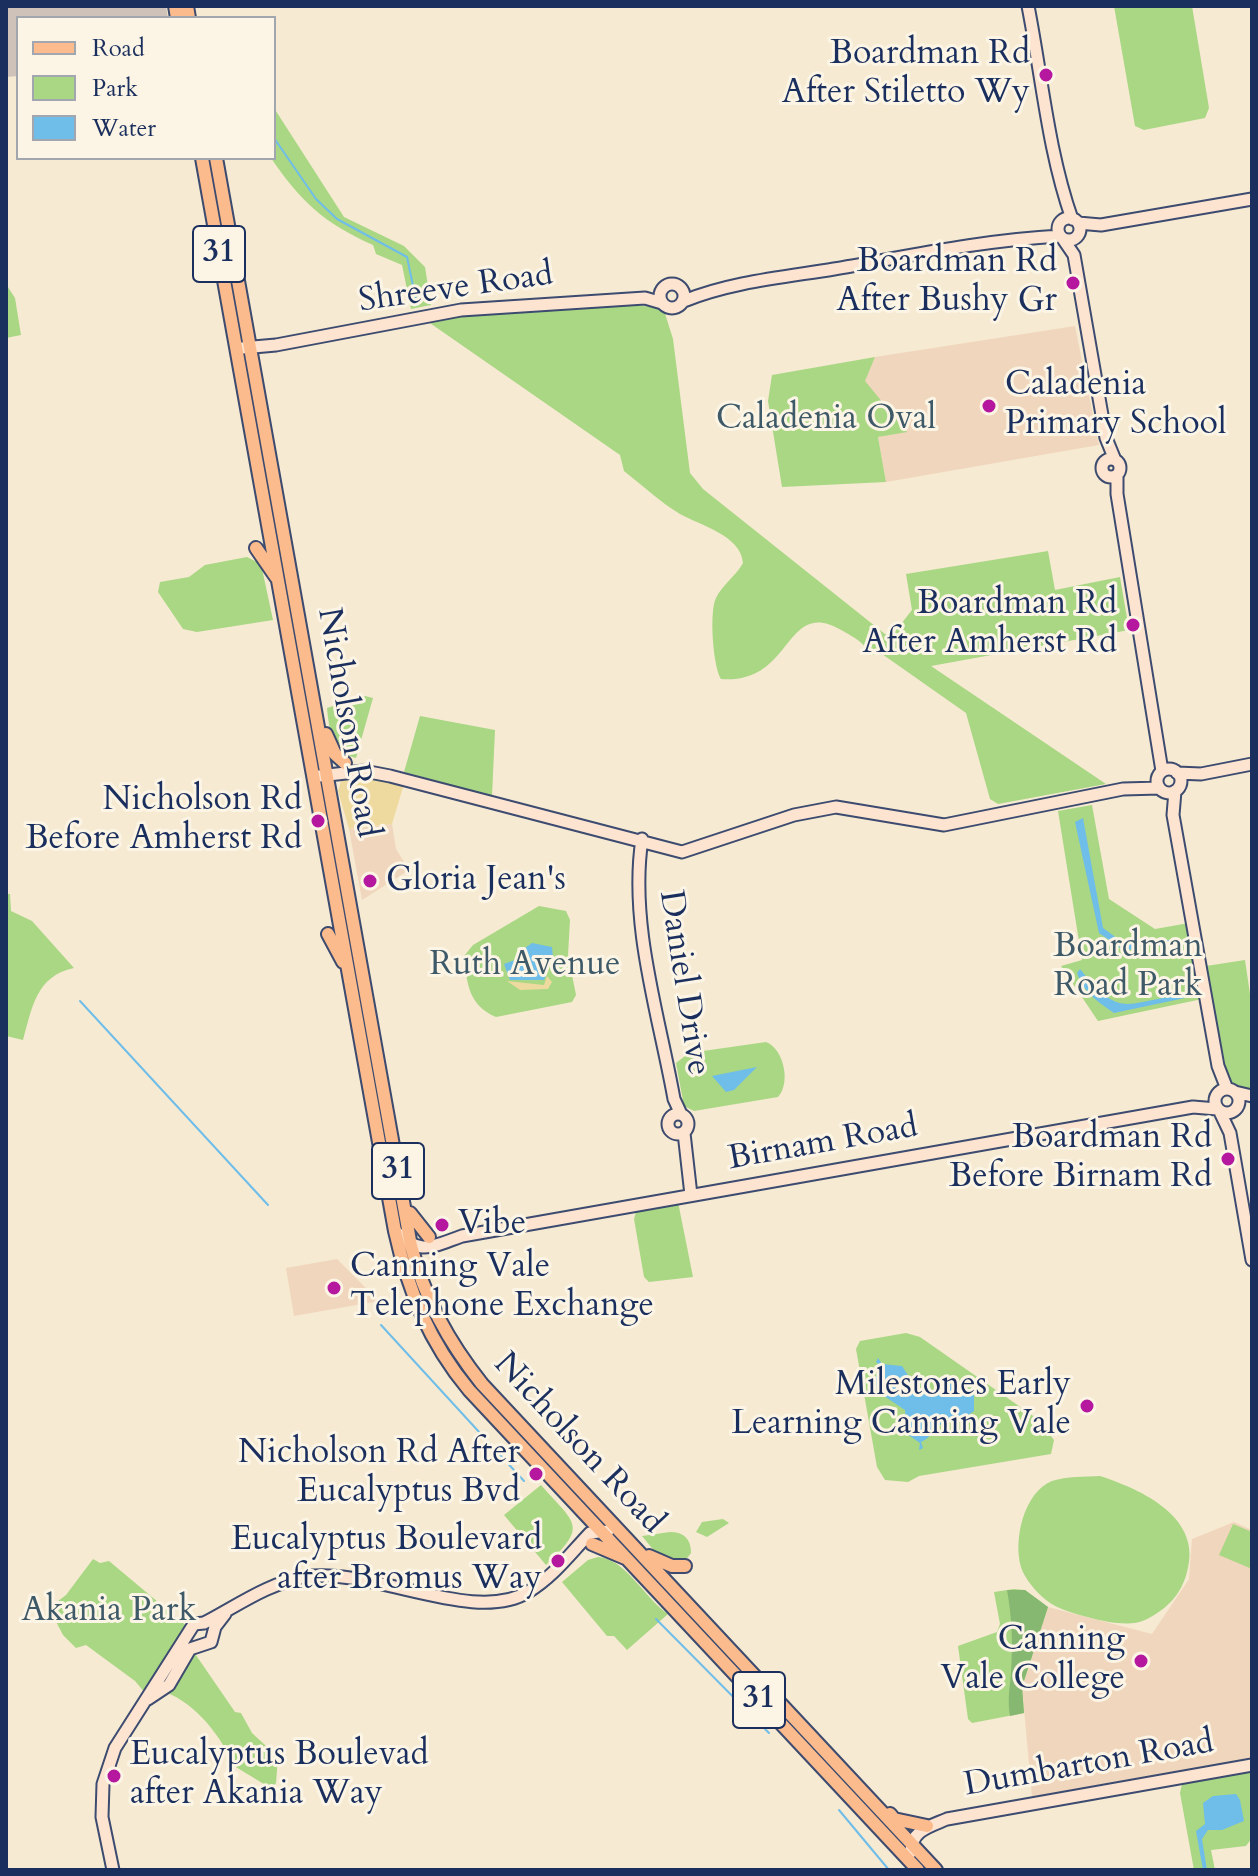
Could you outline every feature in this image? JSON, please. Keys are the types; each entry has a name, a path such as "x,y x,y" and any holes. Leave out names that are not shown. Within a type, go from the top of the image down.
{"main road":[{"name":"Nicholson Road","path":"208,161 311,681 320,771 395,1231 408,1284 422,1319 437,1347 469,1390 917,1869"},
{"name":"Nicholson Road","path":"244,352 280,583 389,1113 411,1246 424,1290 459,1354 482,1384 936,1870"},
{"path":"256,548 280,583"},
{"path":"311,681 330,746 345,763"},
{"path":"328,934 342,954 346,984 355,993"},
{"path":"389,1113 394,1121 411,1218 429,1237"},
{"path":"626,1537 662,1563 685,1566"},
{"path":"592,1544 628,1559"},
{"path":"842,1768 858,1778 894,1819 932,1824"}],"street":[{"path":"1028,6 1110,461 1102,471 1113,476 1117,494 1252,1260"},
{"name":"Shreeve Road","path":"683,295 1252,199"},
{"name":"Shreeve Road","path":"662,297 673,283 683,295"},
{"name":"Shreeve Road","path":"244,352 461,310 662,297 674,308 683,295"},
{"path":"320,771 345,763 364,771 666,845 694,844 812,806 841,801 943,819 1037,806 1252,764"},
{"path":"320,771 364,771"},
{"name":"Daniel Drive","path":"646,842 638,877 641,921 675,1116 688,1123 681,1137 691,1195"},
{"path":"1225,1101 1252,1096"},
{"name":"Birnam Road","path":"411,1246 422,1249 462,1236 1225,1101"},
{"path":"395,1231 411,1246 405,1256 422,1319"},
{"name":"Birnam Road","path":"411,1246 419,1239 429,1237 462,1236"},
{"path":"573,1555 581,1554 602,1531 598,1508"},
{"path":"192,1641 207,1645 209,1627 228,1611 262,1590 303,1577 339,1575 458,1600 493,1602 525,1594 573,1555 590,1533 602,1531 626,1537"},
{"path":"113,1870 102,1817 103,1784 115,1748 148,1699 169,1685 192,1641 194,1624 209,1627"},
{"name":"Dumbarton Road","path":"911,1844 919,1842 932,1824 1252,1765"},
{"path":"887,1837 911,1844 917,1869"}],"shaded area":[{"path":"6,6 166,6 168,16 16,16 16,76 6,77"},
{"name":"Caladenia Primary School","path":"1075,326 1099,445 886,482 878,437 906,431 864,381 875,357"},
{"path":"392,824 396,849 409,870 362,900 349,829"},
{"path":"337,1259 379,1301 294,1316 286,1268"},
{"name":"Canning Vale College","path":"1234,1522 1252,1530 1252,1759 1032,1797 1022,1687 1048,1607 1152,1634 1189,1579 1192,1539"}],"green space":[{"path":"1114,6 1192,6 1209,108 1205,118 1144,130 1135,126"},
{"path":"276,111 344,217 404,246 425,267 431,305 411,309 402,265 376,254 373,245 327,219 293,187 273,160 276,160"},
{"path":"6,284 15,298 21,335 6,338"},
{"path":"599,304 663,307 673,339 690,473 703,489 890,638 912,610 906,574 1048,551 1055,590 1120,577 1129,630 931,666 1106,784 998,804 990,799 966,713 882,654 870,655 855,638 824,623 809,624 798,632 763,669 745,677 721,679 714,652 713,614 716,598 743,563 735,545 718,532 665,504 624,471 620,455 427,321 524,308"},
{"name":"Caladenia Oval","path":"875,357 865,381 907,432 878,437 886,482 782,487 768,401 772,375"},
{"path":"247,557 261,564 273,620 197,632 183,629 158,592 160,582 189,577 205,565"},
{"path":"365,696 373,698 356,758 342,751 333,739 327,708"},
{"path":"420,716 495,730 492,796 404,772"},
{"name":"Boardman Road Park","path":"1092,805 1109,899 1155,929 1189,923 1202,999 1098,1021 1061,966 1082,960 1058,811"},
{"path":"6,894 10,894 11,911 32,921 74,968 51,978 44,986 33,1005 23,1040 6,1036"},
{"name":"Ruth Avenue","path":"539,906 566,911 570,920 568,955 576,995 572,1002 496,1017 474,1000 464,956 473,945"},
{"path":"1245,960 1252,1008 1252,1090 1243,1091 1236,1084 1229,1084 1206,966"},
{"path":"766,1042 777,1052 784,1067 784,1083 778,1097 694,1111 684,1106 676,1063 689,1053"},
{"path":"678,1202 693,1277 649,1282 644,1277 634,1219 636,1212"},
{"path":"906,1333 920,1337 1039,1420 1054,1440 1051,1454 919,1476 908,1482 885,1480 877,1467 856,1349 860,1341"},
{"path":"1100,1476 1151,1498 1178,1522 1186,1536 1190,1553 1181,1588 1166,1606 1139,1622 1104,1621 1056,1606 1035,1589 1021,1567 1020,1531 1034,1495 1052,1481"},
{"path":"541,1485 569,1517 572,1525 568,1541 546,1565 504,1515"},
{"path":"723,1519 729,1523 707,1537 696,1532 702,1522"},
{"path":"1233,1524 1252,1532 1252,1569 1219,1555"},
{"path":"679,1533 688,1540 691,1553 684,1562 660,1558 642,1536"},
{"path":"598,1557 617,1564 668,1614 627,1650 614,1636 607,1636 562,1582 588,1560"},
{"name":"Akania Park","path":"93,1559 100,1563 109,1561 189,1628 146,1694 135,1681 86,1645 76,1648 63,1635 49,1608 66,1595"},
{"path":"1007,1590 1025,1590 1048,1607 1022,1687 1024,1713 1010,1716 1012,1641"},
{"path":"1025,1590 1048,1607 1022,1687 1024,1713 972,1723 968,1719 958,1646 997,1632 1000,1624 994,1592"},
{"path":"189,1645 235,1712 241,1713 252,1733 278,1757 276,1783 272,1789 226,1761 228,1754 216,1734 188,1705 155,1690"},
{"path":"1252,1768 1252,1838 1246,1846 1211,1850 1215,1870 1194,1870 1180,1793 1182,1784"}],"sand":[{"path":"347,776 404,784 392,824 349,829 338,791 342,778"},
{"path":"547,976 552,982 548,989 520,990 507,981 544,985"}],"water":[{"path":"1083,818 1103,928 1125,944 1169,940 1171,947 1147,945 1125,951 1099,933 1075,822"},
{"path":"532,943 552,947 553,958 539,961 547,973 544,980 510,980 504,964 523,957 525,948"},
{"path":"1080,969 1105,995 1124,1004 1180,995 1185,998 1114,1013 1087,991 1077,973"},
{"path":"757,1067 734,1090 726,1092 712,1076"},
{"path":"878,1358 882,1364 902,1366 921,1395 952,1383 950,1377 954,1375 954,1383 974,1392 974,1411 960,1421 942,1423 921,1442 923,1448 919,1450 920,1443 907,1434 905,1410 881,1394 874,1384 880,1365 876,1362"},
{"path":"1236,1794 1244,1821 1222,1830 1208,1830 1202,1839 1207,1870 1203,1870 1196,1831 1205,1824 1203,1803 1213,1796"}],"waterway":[{"path":"276,141 316,199 337,219 407,257 417,305"},
{"path":"80,1001 268,1205"},
{"path":"381,1325 524,1481"},
{"path":"656,1619 769,1733"},
{"path":"839,1810 889,1870"}],"place":[{"name":"Boardman Rd After Stiletto Wy","path":"1046,75"},
{"name":"Boardman Rd After Bushy Gr","path":"1073,283"},
{"name":"Caladenia Primary School","path":"989,406"},
{"name":"Boardman Rd After Amherst Rd","path":"1133,625"},
{"name":"Nicholson Rd Before Amherst Rd","path":"318,821"},
{"name":"Gloria Jean's","path":"370,881"},
{"name":"Boardman Rd Before Birnam Rd","path":"1228,1159"},
{"name":"Vibe","path":"442,1225"},
{"name":"Canning Vale Telephone Exchange","path":"334,1288"},
{"name":"Milestones Early Learning Canning Vale","path":"1087,1406"},
{"name":"Nicholson Rd After Eucalyptus Bvd","path":"536,1474"},
{"name":"Eucalyptus Boulevard after Bromus Way","path":"558,1561"},
{"name":"Canning Vale College","path":"1141,1661"},
{"name":"Eucalyptus Boulevad after Akania Way","path":"114,1776"}]}
